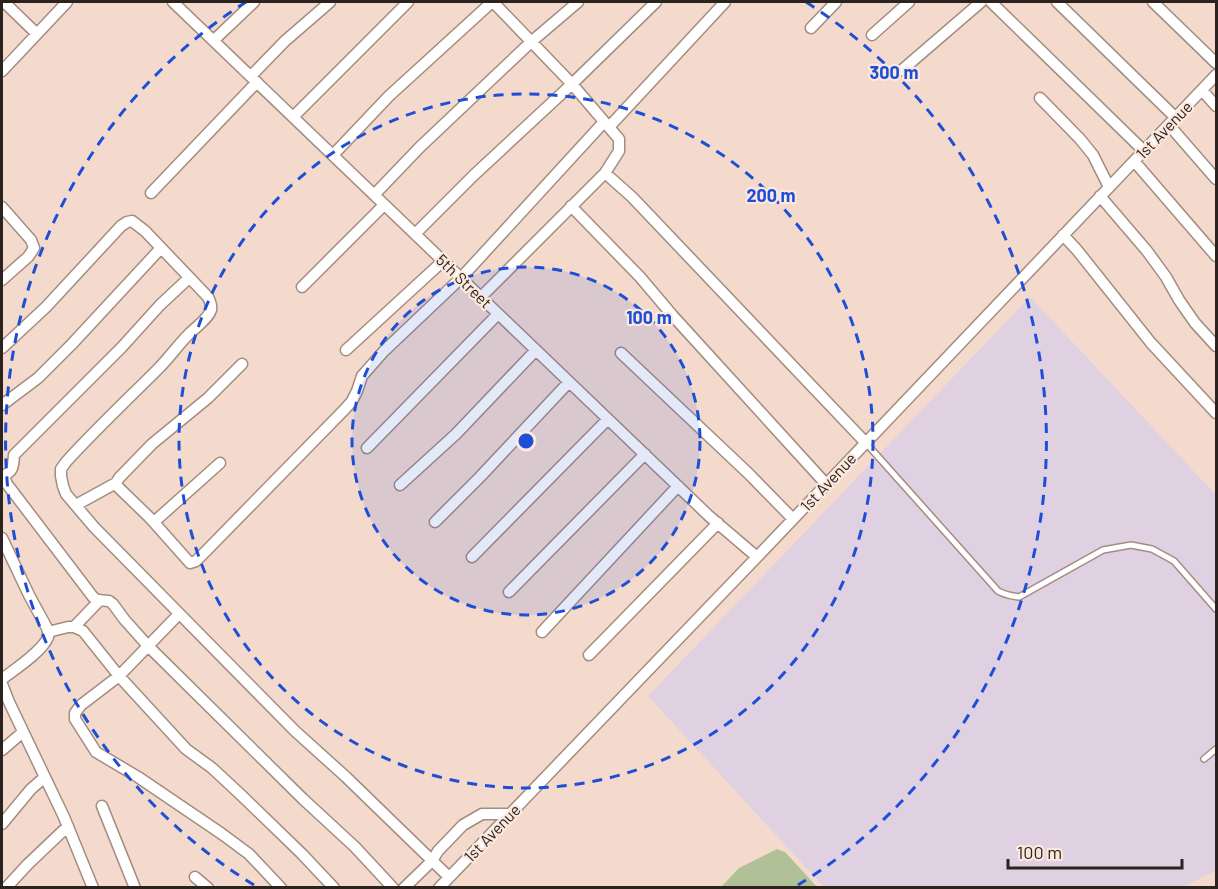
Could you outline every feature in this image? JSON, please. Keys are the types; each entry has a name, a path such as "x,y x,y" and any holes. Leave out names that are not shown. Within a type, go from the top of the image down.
{"street":[{"path":"4,2 37,34"},
{"path":"2,71 67,2"},
{"name":"5th Street","path":"176,2 569,382 678,486 757,557"},
{"path":"214,40 254,2"},
{"path":"151,193 254,79 285,41 330,2"},
{"path":"293,117 408,2"},
{"path":"333,155 388,96 492,2 572,84 619,139 619,151 605,173 481,297"},
{"path":"374,195 420,147 531,42 578,2"},
{"path":"415,234 656,2"},
{"path":"116,483 188,561 192,563 196,561 352,401 362,376 384,351 461,278 725,2"},
{"path":"811,28 836,2"},
{"path":"872,35 909,2"},
{"path":"902,70 981,2"},
{"path":"991,2 1144,151"},
{"path":"1057,2 1172,121 1216,179"},
{"path":"1153,2 1216,63"},
{"name":"1st Avenue","path":"439,888 1216,75"},
{"path":"1202,90 1216,106"},
{"path":"1040,98 1093,155 1109,187"},
{"path":"1134,161 1216,256"},
{"path":"605,173 632,197 865,442"},
{"path":"1100,196 1147,251 1195,323 1216,346"},
{"path":"302,287 384,204"},
{"path":"2,207 31,240 34,248 28,257 2,280"},
{"path":"572,207 640,277 826,484"},
{"path":"2,348 46,307 126,223 133,222 145,231 208,297 211,302 210,313 66,462 61,469 60,476 66,494 93,527 295,731 449,877"},
{"path":"1063,235 1151,343 1216,413"},
{"path":"2,405 38,378 161,248"},
{"path":"346,350 443,261"},
{"path":"189,278 14,455 13,467 7,474 2,475 93,597 113,604 148,646 355,847 393,888"},
{"path":"367,448 498,314"},
{"path":"400,485 456,434 536,350"},
{"path":"621,353 741,466 793,519"},
{"path":"76,505 116,483 152,444 208,398 242,364"},
{"path":"435,522 569,382"},
{"path":"472,557 608,419"},
{"path":"509,592 645,454"},
{"path":"154,522 220,463"},
{"path":"542,632 678,486"},
{"path":"590,655 718,523"},
{"path":"2,538 48,632 44,644 2,684 68,826 93,888"},
{"path":"74,627 100,600"},
{"path":"179,614 119,676 81,705 75,713 75,719 96,752 138,777 222,834 249,854 281,888"},
{"path":"48,632 68,627 83,631 119,676 186,749 201,759 240,794 334,888"},
{"path":"2,750 23,732"},
{"path":"2,824 31,789 45,777"},
{"path":"102,806 135,888"},
{"path":"404,888 432,861 438,851 463,825 482,814 510,814"},
{"path":"6,888 68,826"},
{"path":"195,877 208,888"}],"lane":[{"path":"865,442 998,591 1004,594 1019,597 1103,550 1131,545 1152,549 1174,561 1216,609"},
{"path":"1204,759 1216,749"}],"shaded area":[{"path":"1030,297 1216,495 1216,870 1184,887 824,887 648,696"}],"green space":[{"path":"777,849 785,852 817,887 721,887 739,868"}]}
